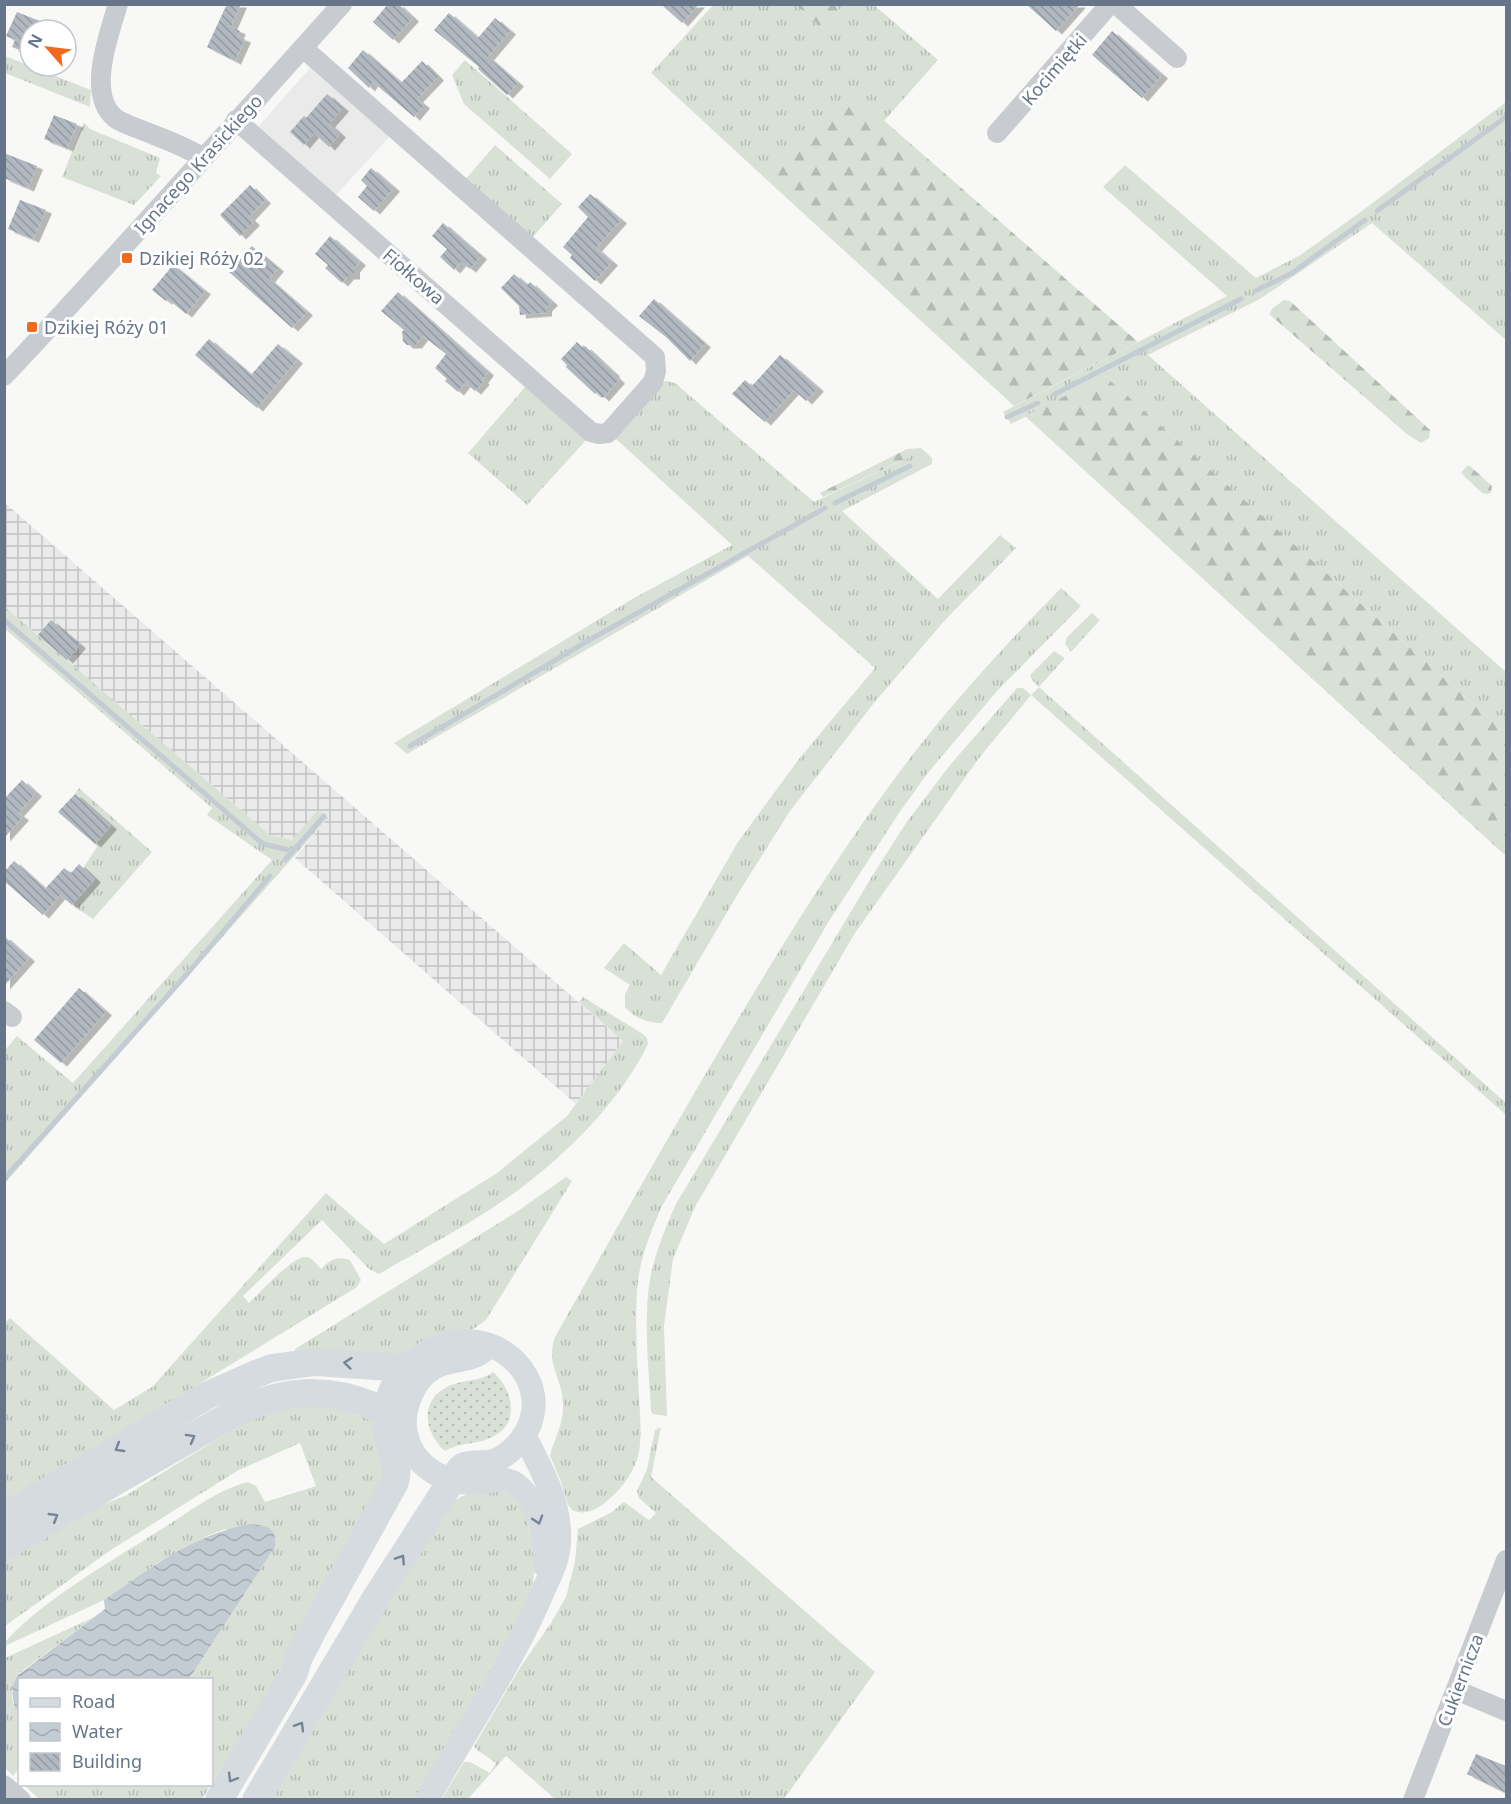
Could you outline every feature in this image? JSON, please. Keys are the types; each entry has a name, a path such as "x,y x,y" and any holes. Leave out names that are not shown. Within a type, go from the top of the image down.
{"highway":[{"path":"4,1516 206,1396 272,1368 302,1362 328,1361 406,1368"},
{"path":"219,1800 294,1673 298,1659 313,1630 395,1482 398,1467 387,1434 395,1421 396,1382 406,1368"},
{"path":"4,1547 84,1498 226,1418 268,1399 289,1394 336,1394 359,1400 395,1421"},
{"path":"294,1673 307,1661 317,1645 420,1463"},
{"path":"256,1800 376,1598 452,1480"}],"main road":[{"path":"406,1368 423,1353 449,1343 469,1341 488,1346 510,1356 518,1362 528,1378 534,1408 524,1435 513,1448 498,1459 464,1464 452,1480"},
{"path":"488,1346 478,1356 439,1364 424,1376 417,1384 404,1417 395,1421 420,1463 434,1473 452,1480 472,1483 502,1478 519,1486 536,1512 544,1542 544,1589"},
{"path":"427,1800 534,1614 558,1553 557,1513 548,1481 524,1435"}],"street":[{"path":"118,4 106,42 100,87 108,110 126,124 180,145 203,158"},
{"name":"Ignacego Krasickiego","path":"4,376 94,280 342,4"},
{"name":"Kocimiętki","path":"997,133 1110,4"},
{"path":"1116,4 1178,58"},
{"name":"Fiołkowa","path":"236,120 591,432 608,433 653,382 656,371 655,357 303,48"},
{"name":"Cukiernicza","path":"1413,1800 1506,1560"},
{"path":"1456,1690 1506,1711"},
{"path":"4,1785 21,1800"}],"shaded area":[{"path":"310,68 390,136 336,195 259,126"},
{"path":"5,503 623,1041 576,1104 295,858 328,818 318,811 292,840 270,835 5,607"}],"green space":[{"path":"714,4 796,5 823,29 840,10 836,7 838,5 874,5 938,60 884,121 849,91 768,181 651,73"},
{"path":"796,5 838,5 836,7 840,10 823,29"},
{"path":"5,56 18,61 18,78 61,78 91,90 90,107 5,73"},
{"path":"465,60 572,154 550,179 464,104 452,75"},
{"path":"849,90 1138,342 1014,406 768,181"},
{"path":"1506,102 1506,340 1372,223 1260,299 1148,355 1506,672 1506,733 1105,376 1011,424 1003,412 1227,296 1103,187 1125,165 1256,278 1299,256"},
{"path":"84,122 90,129 160,158 156,173 161,176 134,205 62,177"},
{"path":"495,145 562,204 531,239 464,181"},
{"path":"1284,300 1290,301 1430,430 1429,438 1421,443 1408,435 1269,314"},
{"path":"1105,376 1506,733 1506,856 1025,416"},
{"path":"666,381 675,383 814,502 910,457 907,449 921,448 932,458 932,464 842,511 938,599 1000,535 1016,548 946,619 874,703 790,811 662,1023 642,1019 629,1011 625,1007 625,994 630,985 604,968 624,943 661,975 738,842 799,759 875,668 748,556 407,754 394,743 634,598 732,545 615,438"},
{"path":"527,385 588,438 527,505 468,453"},
{"path":"907,449 910,457 823,497 820,493"},
{"path":"1467,466 1470,466 1492,486 1491,493 1482,493 1461,473"},
{"path":"1061,588 1081,606 997,691 927,774 899,813 829,921 662,1206 646,1247 637,1290 636,1343 641,1431 637,1459 627,1479 607,1501 591,1511 573,1511 568,1505 550,1456 563,1412 562,1395 552,1355 555,1337 728,1036 833,866 898,774 937,724 989,664"},
{"path":"5,607 270,835 292,840 318,810 328,818 5,1183 5,1050 17,1036 73,1083 272,860 207,815 212,808 5,629"},
{"path":"1092,613 1100,620 1071,652 1065,644 1067,637"},
{"path":"1054,651 1065,658 1039,687 1030,675"},
{"path":"1039,687 1506,1103 1506,1115 1031,695"},
{"path":"1017,688 1023,688 1031,695 979,758 855,933 695,1207 673,1259 664,1326 667,1416 653,1414 647,1345 648,1295 655,1260 676,1204 906,823 950,765"},
{"path":"79,788 152,852 93,919 72,905 95,879 83,868 97,847 95,844 111,826 75,794"},
{"path":"583,997 643,1034 648,1044 625,1083 611,1101 581,1136 547,1167 494,1207 379,1274 369,1269 322,1220 243,1296 249,1303 285,1268 300,1258 306,1257 321,1269 334,1259 350,1260 361,1280 357,1287 5,1503 4,1324 10,1318 114,1410 152,1387 326,1193 384,1244 497,1173 567,1116 623,1041 579,1002"},
{"path":"566,1177 572,1181 486,1320 475,1328 400,1357 295,1353 295,1349 515,1213"},
{"path":"493,1372 506,1388 509,1398 510,1417 506,1425 490,1438 445,1451 438,1444 430,1428 428,1410 431,1402 436,1395 451,1385 481,1378"},
{"path":"329,1405 372,1420 387,1471 264,1699 213,1782 213,1678 190,1678 275,1547 225,1529 207,1536 156,1564 104,1600 5,1646 5,1642 58,1596 213,1496 248,1482 256,1486 265,1502 316,1486 300,1443 237,1471 111,1550 5,1626 5,1558 73,1516 125,1496 243,1423 276,1409"},
{"path":"661,1427 651,1477 875,1672 784,1799 555,1799 506,1756 468,1799 442,1799 464,1762 470,1762 490,1773 496,1763 474,1746 521,1666 566,1597 575,1562 578,1529 612,1512 624,1502 649,1520 656,1513 639,1498 637,1491 647,1469 655,1430"},
{"path":"497,1490 510,1494 523,1506 536,1557 533,1583 523,1610 504,1646 415,1799 271,1800 396,1590 451,1504 467,1494"},
{"path":"94,1617 18,1674 12,1693 13,1703 18,1710 18,1769 13,1776 5,1768 5,1658"},
{"path":"25,1786 210,1786 202,1800 39,1799"}],"water":[{"path":"250,1524 270,1529 273,1531 275,1547 190,1678 18,1678 18,1710 15,1708 12,1691 18,1675 105,1609 104,1600 174,1554 230,1529"}],"building":[{"path":"227,4 241,4 231,27 240,31 237,36 245,39 235,61 207,47"},
{"path":"388,4 398,4 413,18 393,40 373,22"},
{"path":"661,4 699,4 682,23"},
{"path":"1026,4 1080,4 1056,31"},
{"path":"17,12 32,18 18,18 18,49 12,47 15,40 6,36"},
{"path":"449,13 478,38 495,18 510,31 488,57 518,83 507,95 478,69 479,67 434,30"},
{"path":"1112,31 1162,75 1142,98 1092,55"},
{"path":"363,50 401,83 422,61 438,77 417,99 424,105 414,117 373,82 369,88 348,68"},
{"path":"327,94 343,108 329,124 340,134 329,147 314,133 304,145 290,132"},
{"path":"54,115 77,124 67,148 44,139"},
{"path":"4,153 37,166 28,188 4,178"},
{"path":"371,168 394,188 374,211 358,197 367,186 361,180"},
{"path":"250,185 265,200 249,217 254,222 240,236 220,215"},
{"path":"590,194 621,220 596,248 612,262 595,281 570,258 572,255 563,247 588,217 578,207"},
{"path":"20,200 46,210 33,239 8,229"},
{"path":"443,223 481,256 470,269 461,262 454,270 440,257 447,249 432,236"},
{"path":"330,236 360,262 354,269 354,276 348,276 342,283 325,268 328,265 315,254"},
{"path":"252,246 278,268 269,279 307,312 292,328 229,272"},
{"path":"173,265 205,291 186,314 168,299 166,301 152,290"},
{"path":"514,274 527,285 530,282 552,302 546,308 546,313 520,315 519,306 501,288"},
{"path":"398,292 488,372 475,391 465,383 458,392 445,381 447,379 435,368 446,354 423,336 416,345 407,345 403,341 402,332 404,330 381,311"},
{"path":"654,299 705,344 690,361 666,337 639,316"},
{"path":"209,339 251,375 278,344 297,360 257,408 195,355"},
{"path":"577,342 583,348 585,346 619,380 603,398 597,392 595,394 566,367 567,365 561,359"},
{"path":"780,355 818,388 806,401 794,390 765,422 732,394 745,380 752,386"},
{"path":"51,620 80,645 67,660 38,635"},
{"path":"22,780 36,793 18,813 23,817 4,838 4,799"},
{"path":"75,794 111,826 95,844 58,812"},
{"path":"14,861 45,889 64,868 71,873 79,864 95,879 72,905 60,895 43,915 4,881 4,872"},
{"path":"4,936 29,958 4,986"},
{"path":"79,988 106,1012 61,1063 34,1040"},
{"path":"1476,1754 1506,1766 1506,1793 1467,1774"}],"waterway":[{"path":"1377,211 1506,117"},
{"path":"1255,291 1292,273 1365,220"},
{"path":"1055,394 1241,299"},
{"path":"1007,417 1038,403"},
{"path":"835,503 910,466"},
{"path":"410,746 591,639 825,508"},
{"path":"4,620 263,844 293,851"},
{"path":"285,860 324,816"},
{"path":"4,1179 187,974 270,876"}],"place":[{"name":"Dzikiej Róży 02","path":"127,258"},
{"name":"Dzikiej Róży 01","path":"32,327"}]}
